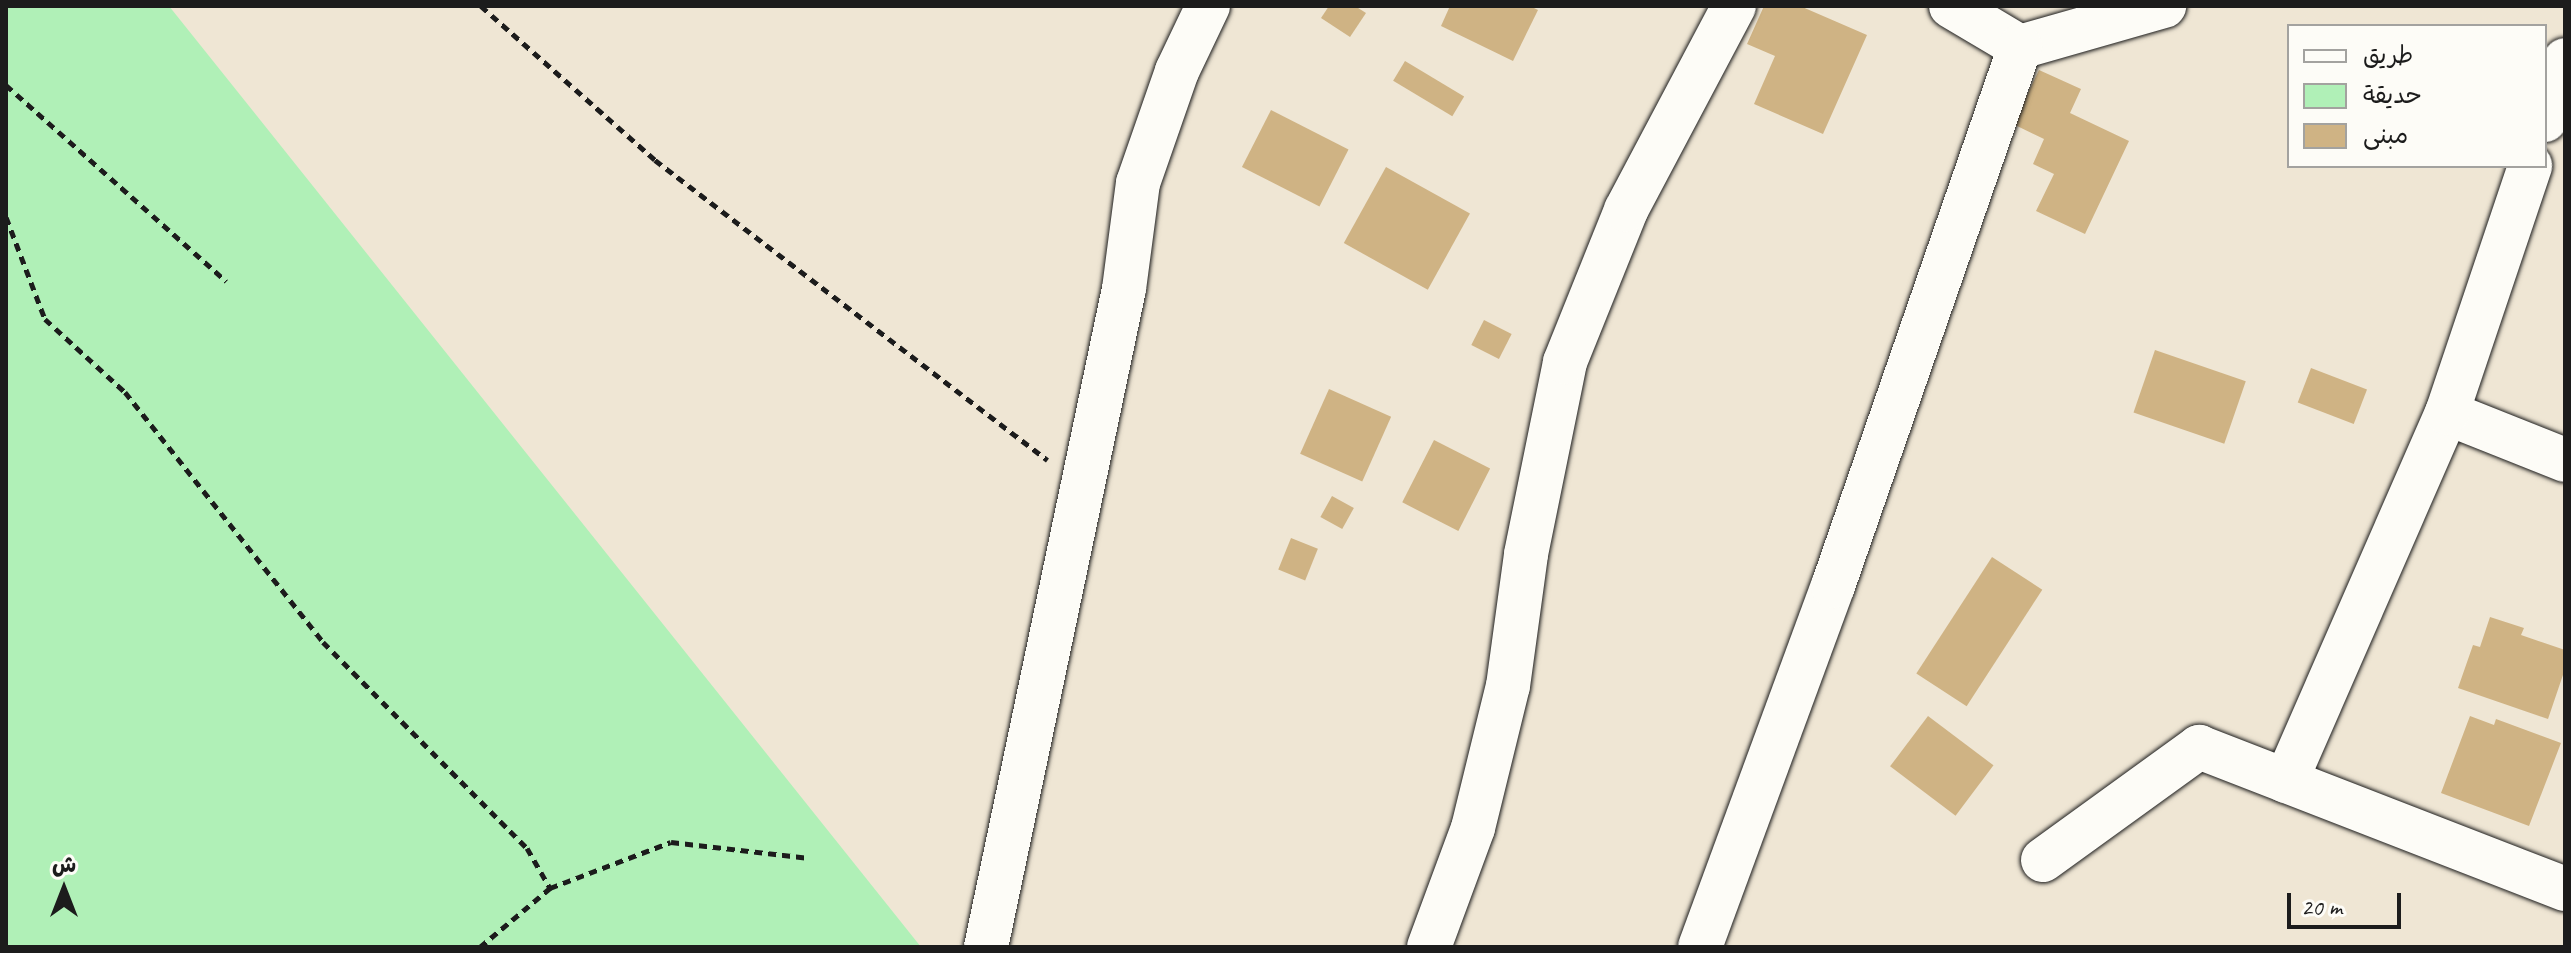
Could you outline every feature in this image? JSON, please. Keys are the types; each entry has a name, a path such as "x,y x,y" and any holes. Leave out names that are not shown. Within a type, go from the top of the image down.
{"street":[{"path":"986,947 1124,289 1138,183 1177,71 1208,6"},
{"path":"1429,947 1473,828 1508,686 1526,554 1565,362 1626,210 1734,6"},
{"path":"1951,6 2020,47 2164,6"},
{"path":"1700,947 1833,586 2020,47"},
{"path":"2547,114 2565,60"},
{"path":"2286,781 2447,413 2529,168"},
{"path":"2447,413 2565,460"},
{"path":"2043,860 2199,747 2565,889"}],"path":[{"path":"481,6 655,160 1083,487"},
{"path":"6,85 226,281"},
{"path":"6,217 45,319 125,392 323,642 527,848 550,888"},
{"path":"480,947 550,888 671,842 809,858"}],"green space":[{"path":"6,6 169,6 921,947 6,947"}],"building":[{"path":"1329,6 1355,6 1366,13 1350,37 1321,18"},
{"path":"1450,6 1530,6 1538,10 1513,61 1441,26"},
{"path":"1764,6 1800,6 1867,35 1823,134 1754,104 1775,56 1747,44"},
{"path":"1405,61 1464,97 1452,116 1393,81"},
{"path":"2039,70 2081,89 2070,113 2129,141 2085,234 2036,211 2054,174 2033,164 2044,139 2013,124"},
{"path":"1271,110 1349,149 1319,207 1242,167"},
{"path":"1386,167 1470,214 1428,290 1344,243"},
{"path":"1484,320 1512,334 1499,359 1471,345"},
{"path":"2155,350 2246,381 2224,444 2134,412"},
{"path":"2311,368 2367,390 2354,424 2298,403"},
{"path":"1329,389 1391,417 1362,482 1300,454"},
{"path":"1434,440 1490,469 1458,531 1402,502"},
{"path":"1332,496 1354,508 1342,529 1320,517"},
{"path":"1291,538 1318,549 1305,580 1278,570"},
{"path":"1992,557 2042,590 1967,706 1916,674"},
{"path":"2490,617 2524,628 2521,635 2565,650 2565,669 2548,719 2458,688 2473,645 2480,647"},
{"path":"1928,716 1993,765 1956,816 1890,766"},
{"path":"2470,716 2494,725 2496,719 2561,743 2529,826 2441,793"}]}
